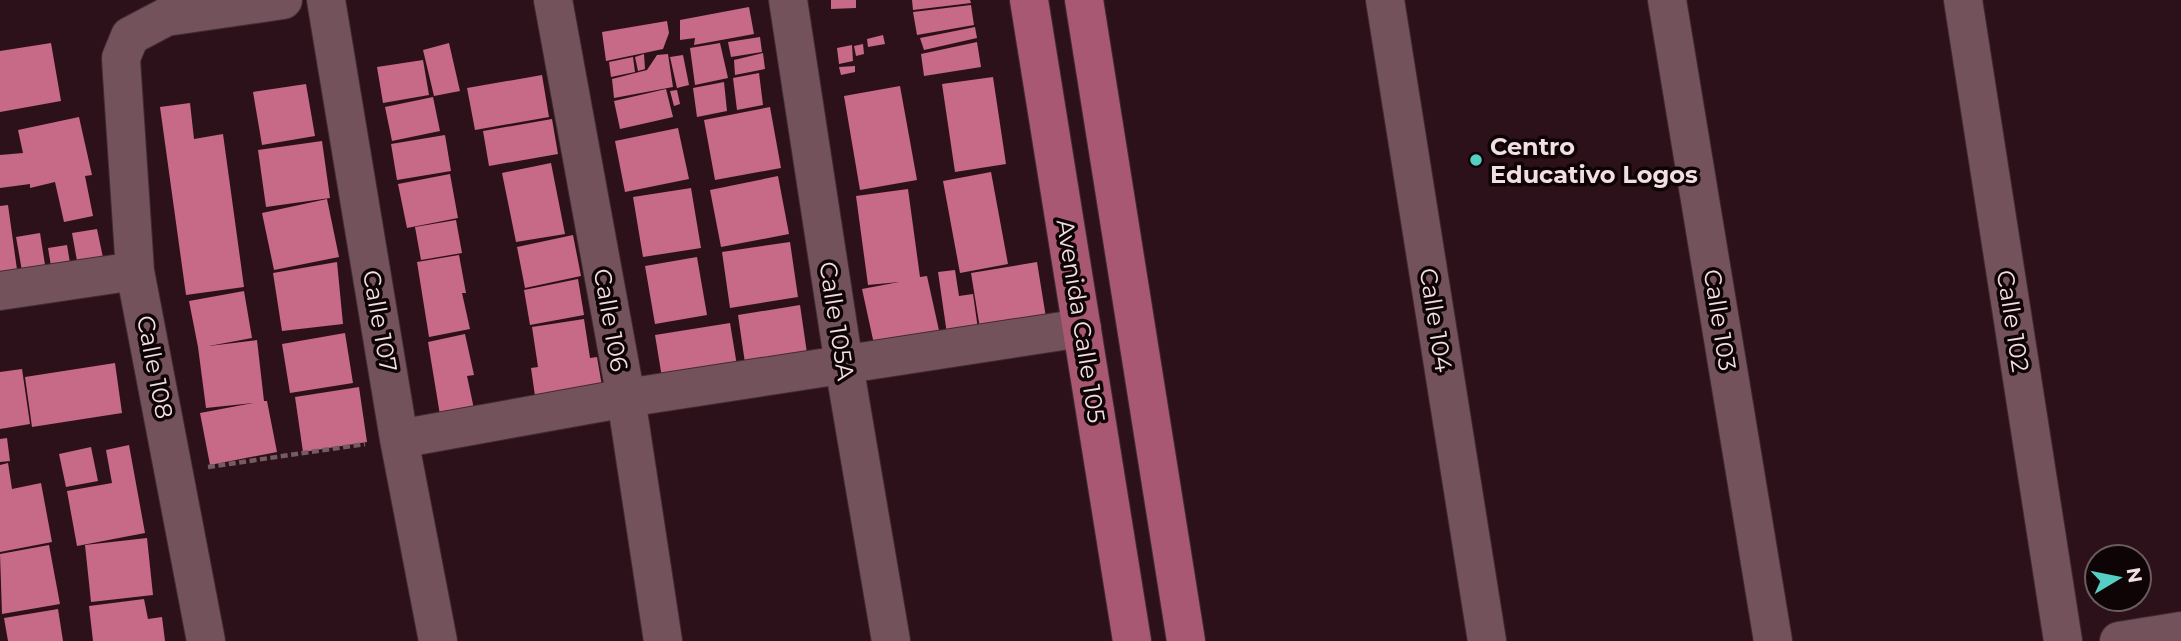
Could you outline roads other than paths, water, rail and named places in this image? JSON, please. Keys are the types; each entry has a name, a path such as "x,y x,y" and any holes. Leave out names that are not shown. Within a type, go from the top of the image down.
{"main road":[{"name":"Avenida Calle 105","path":"1029,0 1132,641"},
{"path":"1084,0 1186,641"}],"street":[{"name":"Calle 108","path":"206,641 176,471 135,271 124,139 121,58 130,36 166,17 283,0"},
{"name":"Calle 107","path":"326,0 399,439 438,641"},
{"name":"Calle 106","path":"553,0 626,398 663,641"},
{"name":"Calle 105A","path":"788,0 844,365 891,641"},
{"name":"Calle 104","path":"1385,0 1487,641"},
{"name":"Calle 103","path":"1667,0 1773,641"},
{"name":"Calle 102","path":"1963,0 2063,641"},
{"path":"0,291 135,271"},
{"path":"399,439 626,398 1082,328"},
{"path":"2119,641 2181,631"}],"place":[{"name":"Centro Educativo Logos","path":"1476,160"}]}
